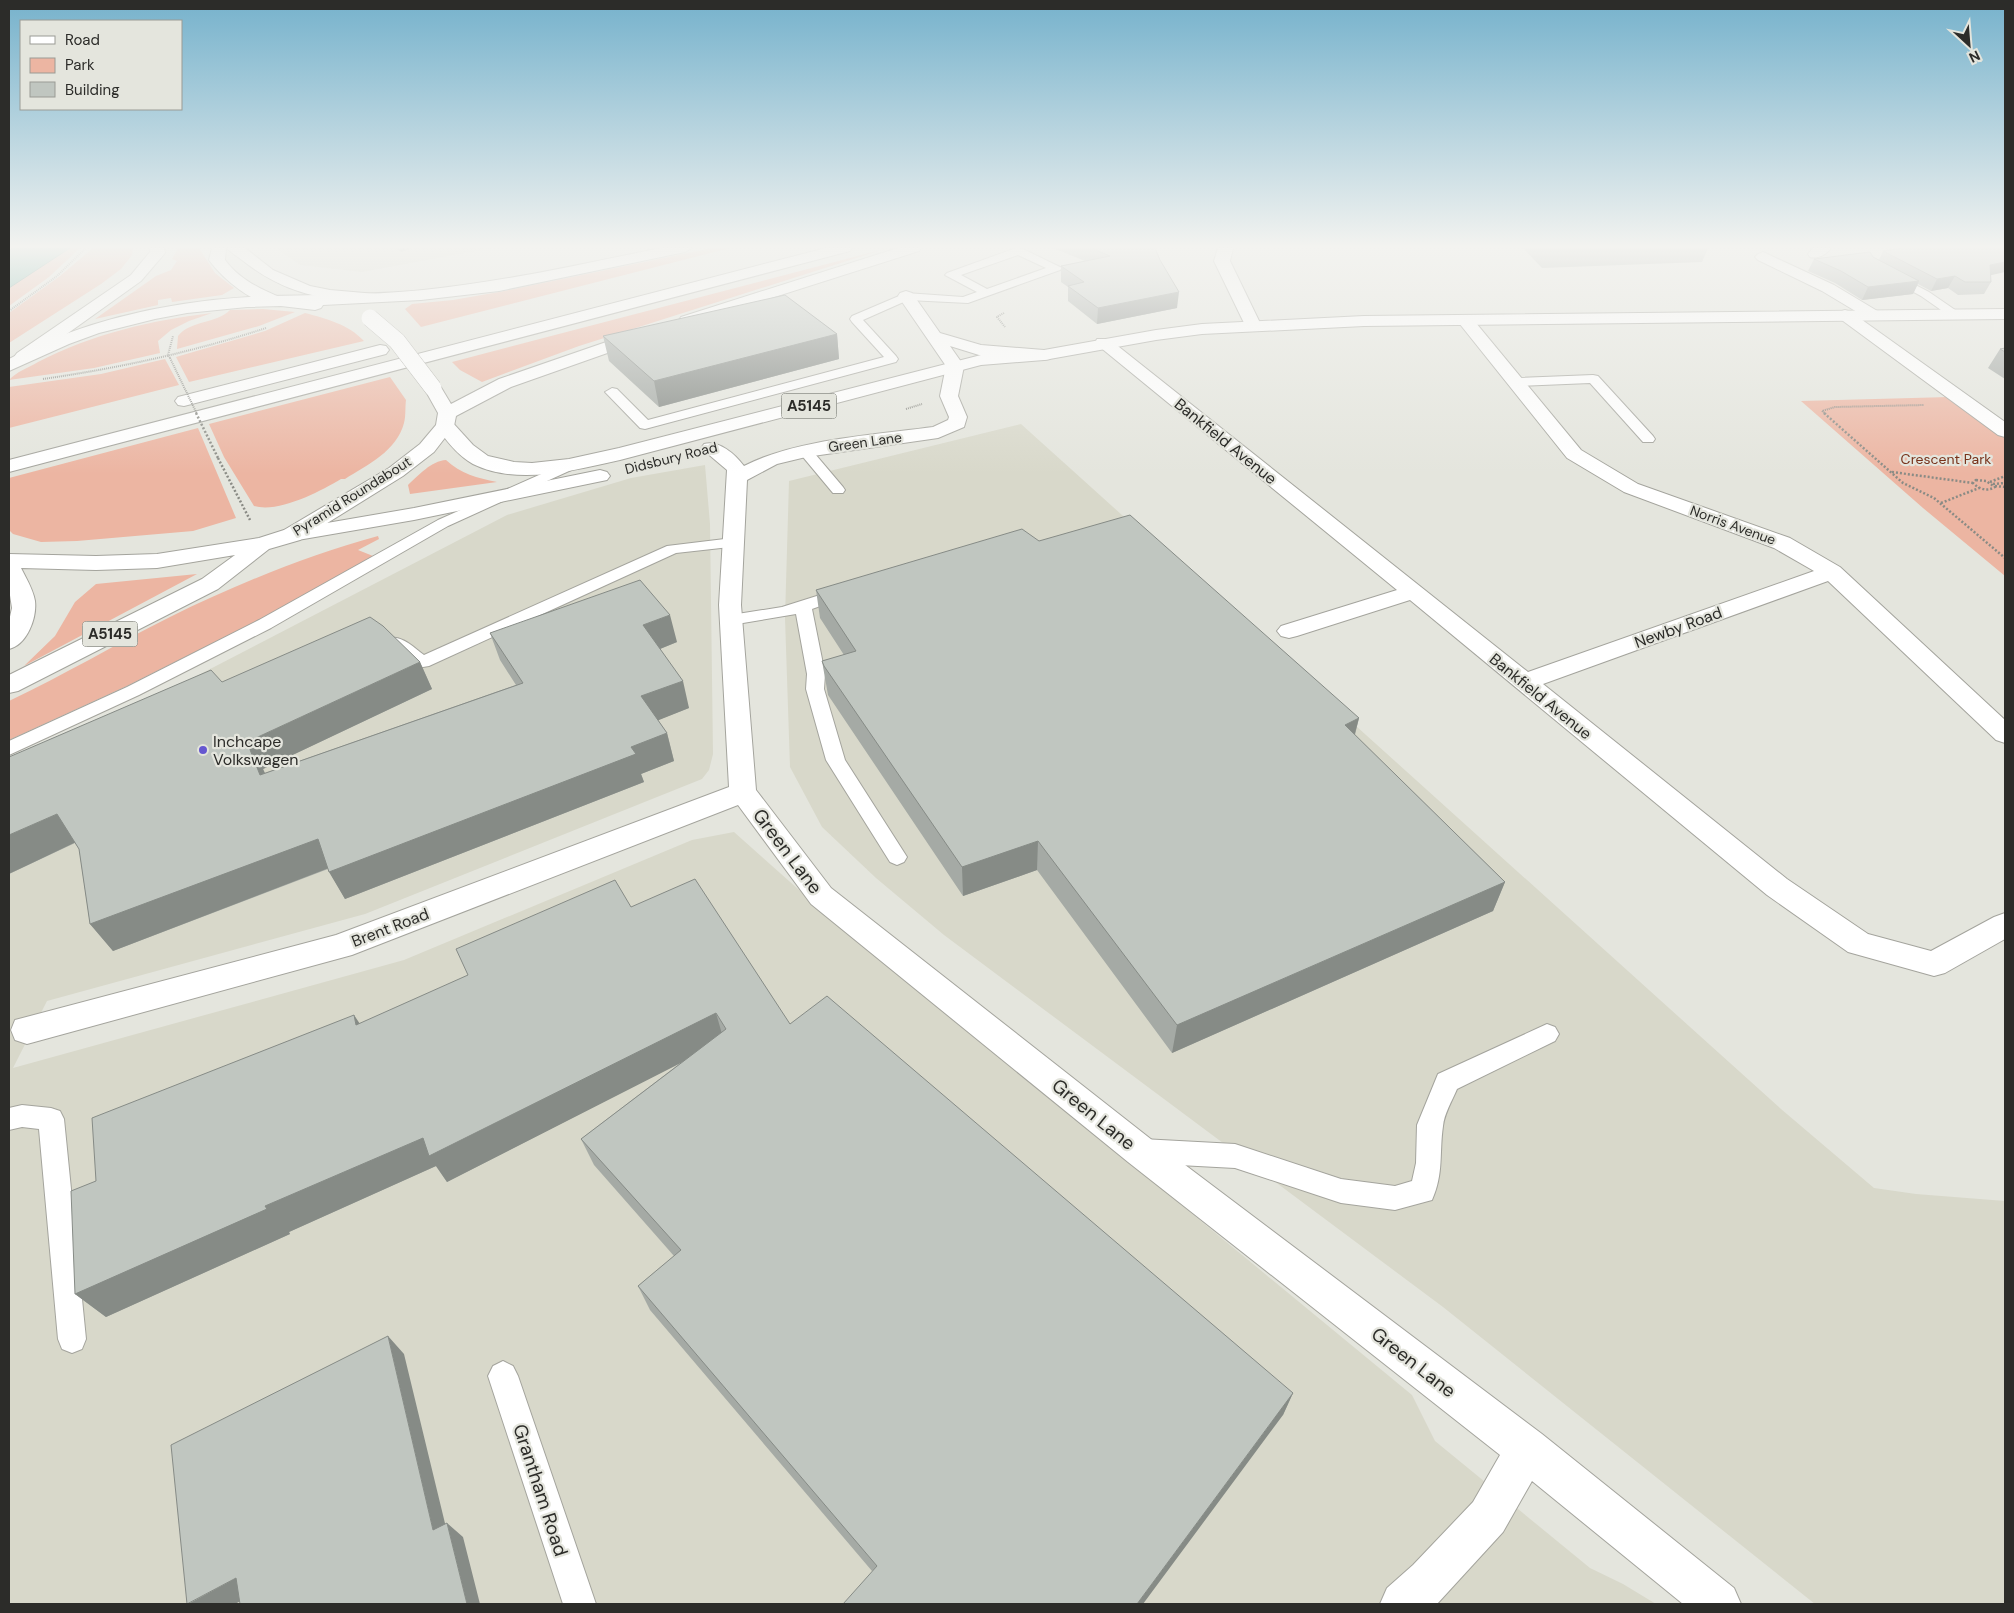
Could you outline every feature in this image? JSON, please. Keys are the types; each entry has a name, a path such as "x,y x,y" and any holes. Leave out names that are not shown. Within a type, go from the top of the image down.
{"main road":[{"path":"16,361 71,323"},
{"path":"16,361 58,342 119,323"},
{"path":"379,323 391,334 433,388 446,420 505,383 560,362 657,330"},
{"path":"9,466 556,323"},
{"path":"927,323 937,337 954,376"},
{"name":"Didsbury Road","path":"446,420 480,460 497,465 525,469 575,463 768,417 954,376 1006,371 1044,354 1103,343 1175,332 1253,325 1327,323"},
{"name":"Norris Avenue","path":"1469,323 1574,454 1631,488 1782,543 1832,572 2005,734"},
{"path":"1856,323 2005,431"},
{"path":"937,337 979,350 1044,354"},
{"path":"172,404 412,341"},
{"name":"Bankfield Avenue","path":"1103,343 1777,886 1859,943 1934,964 2005,926"},
{"name":"Didsbury Road","path":"292,535 498,498 593,478 711,448 954,376"},
{"name":"Green Lane","path":"954,376 949,396 958,417 957,423 948,428 938,432 805,451 770,460 736,478 730,605 743,792 821,896 1140,1151 1527,1449 1718,1604"},
{"name":"Pyramid Roundabout","path":"9,563 157,561 262,544 292,535 396,472 427,448 446,420"},
{"path":"711,448 732,463 737,470 736,478"},
{"name":"A5145","path":"9,685 210,584 262,544"},
{"path":"9,563 25,599 24,614 14,637 9,642"},
{"name":"Newby Road","path":"1524,682 1832,572"},
{"path":"1289,631 1414,592"},
{"name":"Brent Road","path":"27,1030 341,946 743,792"},
{"path":"1403,1604 1429,1581 1488,1517 1527,1449"}],"lane":[{"path":"612,392 645,425 892,360 860,323"},
{"path":"1517,382 1593,379 1648,438"},
{"path":"805,451 838,490"},
{"path":"9,749 134,691 256,629 443,524 575,463"},
{"path":"378,630 423,662 673,549 733,543"},
{"path":"731,620 785,612 842,593"},
{"path":"803,606 816,674 815,689 836,760 898,857"},
{"path":"1140,1151 1235,1156 1341,1191 1395,1198 1423,1191 1429,1163 1430,1124 1447,1082 1547,1034"},
{"path":"9,1119 22,1116 51,1120 72,1339"},
{"name":"Grantham Road","path":"503,1376 580,1604"}],"path":[{"path":"36,380 104,370 226,341 266,327"},
{"path":"170,358 250,521"},
{"path":"1927,405 1835,407 1822,411 1904,483 1927,493 1941,503 2005,558"},
{"path":"1891,472 1973,483 1980,488 1993,490 1992,484"},
{"path":"1992,484 2005,476"},
{"path":"1973,483 1979,480 2005,487"},
{"path":"1992,484 2005,483"},
{"path":"1941,503 1980,488"}],"shaded area":[{"path":"1021,424 1781,1109 1874,1188 1916,1194 2005,1201 2005,1604 1815,1604 1443,1307 944,935 876,878 822,827 790,767 785,618 789,481"},
{"path":"705,465 710,524 713,754 709,770 702,779 365,914 47,1001 13,1068 404,960 692,840 734,832 798,889 1412,1395 1435,1441 1590,1568 1623,1584 1656,1604 9,1604 9,768 75,739 507,515 631,478"}],"green space":[{"path":"9,323 40,323 9,343"},
{"path":"184,323 171,330 158,341 160,353 94,368 9,380 22,370 59,352 101,336 145,324"},
{"path":"266,323 177,349 178,336 196,324"},
{"path":"282,323 337,323 351,330 364,341 189,382 176,357 265,331"},
{"path":"418,323 436,323 421,327"},
{"path":"600,323 651,323 579,346 482,382 460,370 452,362"},
{"path":"165,359 179,385 9,428 9,387 101,374"},
{"path":"390,377 406,400 404,423 395,442 388,449 371,463 345,479 341,479 299,500 275,507 254,506 224,457 209,424"},
{"name":"Crescent Park","path":"1949,397 2005,438 2005,576 1923,508 1801,401"},
{"path":"198,428 236,518 193,531 77,541 41,542 13,534 9,530 9,478"},
{"path":"446,460 457,469 470,475 497,482 410,494 408,485 430,466"},
{"path":"378,536 379,539 358,550 373,556 269,615 127,686 9,740 9,701 170,617 221,593 298,562"},
{"path":"197,574 24,666 55,636 75,602 96,584"}],"building":[{"path":"659,323 823,323 837,334 654,381 603,336"},
{"path":"1130,515 1359,718 1345,725 1505,882 1177,1025 1038,841 962,867 824,666 822,661 856,651 816,590 1022,529 1039,541"},
{"path":"640,580 670,615 643,625 683,681 641,696 667,733 631,747 636,754 329,872 318,839 90,924 79,849 57,814 9,835 9,757 211,670 222,682 370,617 383,626 420,662 247,742 260,775 523,683 490,633"},
{"path":"695,879 790,1024 827,996 1293,1393 1137,1604 843,1604 877,1566 638,1286 681,1250 581,1139 726,1029 716,1013 429,1156 423,1138 265,1206 267,1209 75,1294 71,1191 96,1181 92,1118 354,1015 356,1025 468,975 456,949 615,880 631,907"},
{"path":"388,1336 433,1530 447,1523 467,1604 240,1604 236,1578 187,1604 171,1445"}],"place":[{"name":"Inchcape Volkswagen","path":"203,750"}]}
